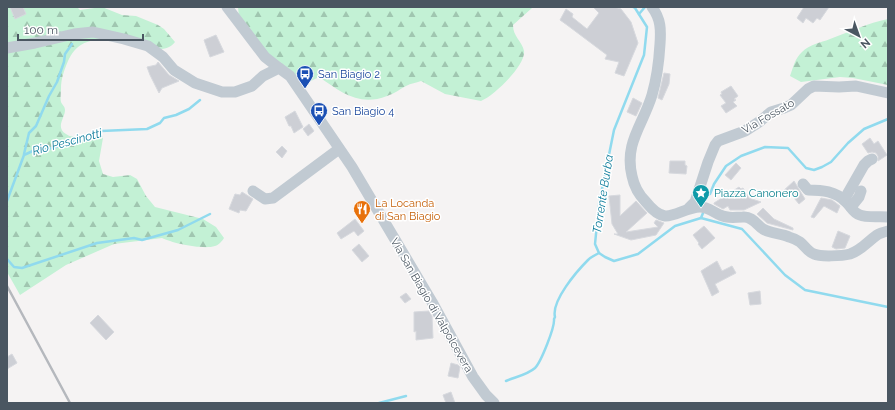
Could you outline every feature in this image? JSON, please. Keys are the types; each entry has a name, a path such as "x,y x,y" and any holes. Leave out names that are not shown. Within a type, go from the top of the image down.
{"street":[{"name":"Via San Biagio di Valpolcevera","path":"227,7 265,57 290,76 340,149 406,259 473,378 486,396 494,403"},
{"path":"235,18 237,7"},
{"path":"652,7 659,18 661,25 659,61 652,95 647,110 632,142 630,152 631,172 638,192 642,198 662,215 669,216 687,209 701,207 734,218 744,216 750,218 764,230 788,236 801,242 806,249 814,255 828,256 850,254 864,247 877,234 888,231"},
{"path":"7,48 74,34 93,32 148,46 163,57 174,70 195,83 222,92 235,92 252,86 264,76 279,68"},
{"name":"Via Fossato","path":"687,209 696,202 708,162 718,141 745,131 771,112 791,105 808,89 814,86 856,86 888,93"},
{"path":"253,191 265,199 273,198 340,149"},
{"path":"847,204 864,165 868,161 872,160"},
{"path":"803,184 808,190 816,192 829,192 839,196 860,216 888,217"},
{"path":"847,204 859,197 861,191"}],"green space":[{"path":"7,7 77,7 80,10 102,7 122,15 136,16 164,29 175,42 166,48 154,49 107,40 91,41 78,47 68,61 62,78 61,103 65,107 65,113 61,122 61,128 66,134 80,138 85,142 95,136 102,135 103,138 99,161 103,174 113,177 130,175 137,179 146,196 155,207 203,219 216,227 224,238 219,244 210,247 196,247 162,238 114,244 66,265 20,295 7,272"},
{"path":"238,7 532,8 513,25 514,33 524,51 520,64 515,72 501,87 481,101 445,94 421,81 408,85 390,95 368,100 359,99 343,93 319,77 305,84 288,68 276,64 240,27"},
{"path":"888,19 888,85 840,77 801,82 790,76 794,63 802,52 808,47 866,25"}],"building":[{"path":"10,7 23,7 26,14 15,19"},
{"path":"593,7 614,7 621,9 631,22 638,43 624,76 615,73 619,62 605,59 607,55 560,20 566,9 573,14 572,17 587,29 599,13"},
{"path":"804,7 829,7 820,20 817,18 813,23 806,18 803,23 797,18"},
{"path":"216,35 224,52 210,57 204,40"},
{"path":"158,62 169,75 179,81 162,88 159,93 147,67 156,65"},
{"path":"664,73 670,74 669,84 662,100 658,98"},
{"path":"731,86 738,96 733,102 737,106 726,113 721,106 726,103 720,95 722,94 721,92"},
{"path":"633,98 642,103 636,116 627,112"},
{"path":"295,111 303,127 294,133 285,117"},
{"path":"309,124 314,131 308,136 303,129"},
{"path":"870,138 874,144 878,141 887,155 878,161 878,156 876,153 868,153 862,144"},
{"path":"282,146 287,151 282,158 276,152"},
{"path":"670,161 685,161 685,165 687,166 686,174 669,173"},
{"path":"736,163 741,168 731,180 725,175"},
{"path":"794,181 805,199 799,204 790,193 786,197 782,192"},
{"path":"739,187 741,189 743,188 749,198 761,202 744,210 730,210 728,206 723,209 714,204 714,203"},
{"path":"242,192 253,199 246,211 240,210 239,213 229,209 235,194 240,195"},
{"path":"620,195 620,216 636,201 647,213 626,232 658,227 654,223 656,220 664,223 656,235 631,240 614,234 618,234 612,224 609,196"},
{"path":"821,198 832,200 840,206 837,213 824,206 814,218 811,217"},
{"path":"763,208 774,219 793,228 793,230 767,223 757,214"},
{"path":"355,219 364,231 358,236 354,231 341,239 337,233"},
{"path":"704,226 715,238 702,249 693,235"},
{"path":"838,231 850,236 845,248 836,249 832,247"},
{"path":"359,244 369,256 362,262 352,250"},
{"path":"717,261 722,271 732,266 736,273 715,284 719,292 712,296 701,271"},
{"path":"760,291 761,304 750,305 748,293"},
{"path":"406,293 411,299 405,303 400,297"},
{"path":"429,311 432,316 433,338 416,340 416,331 414,332 414,312"},
{"path":"98,315 114,332 106,340 90,323"},
{"path":"12,354 17,363 7,369 7,357"},
{"path":"451,363 460,367 458,378 448,376"},
{"path":"451,392 455,403 446,403 443,395"}],"waterway":[{"name":"Torrente Burba","path":"633,7 647,27 644,55 614,130 599,204 595,244 599,253 614,261 638,254 675,226 701,218 742,229 785,275 805,290 888,307"},
{"path":"639,14 645,7"},
{"path":"24,154 29,133 36,126 57,82 64,62 65,54 72,44"},
{"name":"Rio Pescinotti","path":"7,201 24,155 35,150 48,149 67,144 84,136 101,131 147,129 160,123 164,118 176,115 189,109 200,100"},
{"path":"710,194 714,184 726,166 741,156 765,147 788,148 806,168 814,170 831,162 848,143 864,129 888,119"},
{"name":"Torrente Burba","path":"701,218 703,213"},
{"path":"7,259 14,267 22,268 97,243 134,238 142,240 178,230 210,214"},
{"path":"506,381 521,376 535,368 538,364 550,336 554,323 555,310 561,295 583,265 590,258 599,253"},
{"path":"379,403 406,396"}],"railway":[{"path":"7,286 70,403"}],"place":[{"name":"San Biagio 2","path":"305,89"},
{"name":"San Biagio 4","path":"319,126"},
{"name":"Piazza Canonero","path":"701,208"},
{"name":"La Locanda di San Biagio","path":"362,224"}]}
